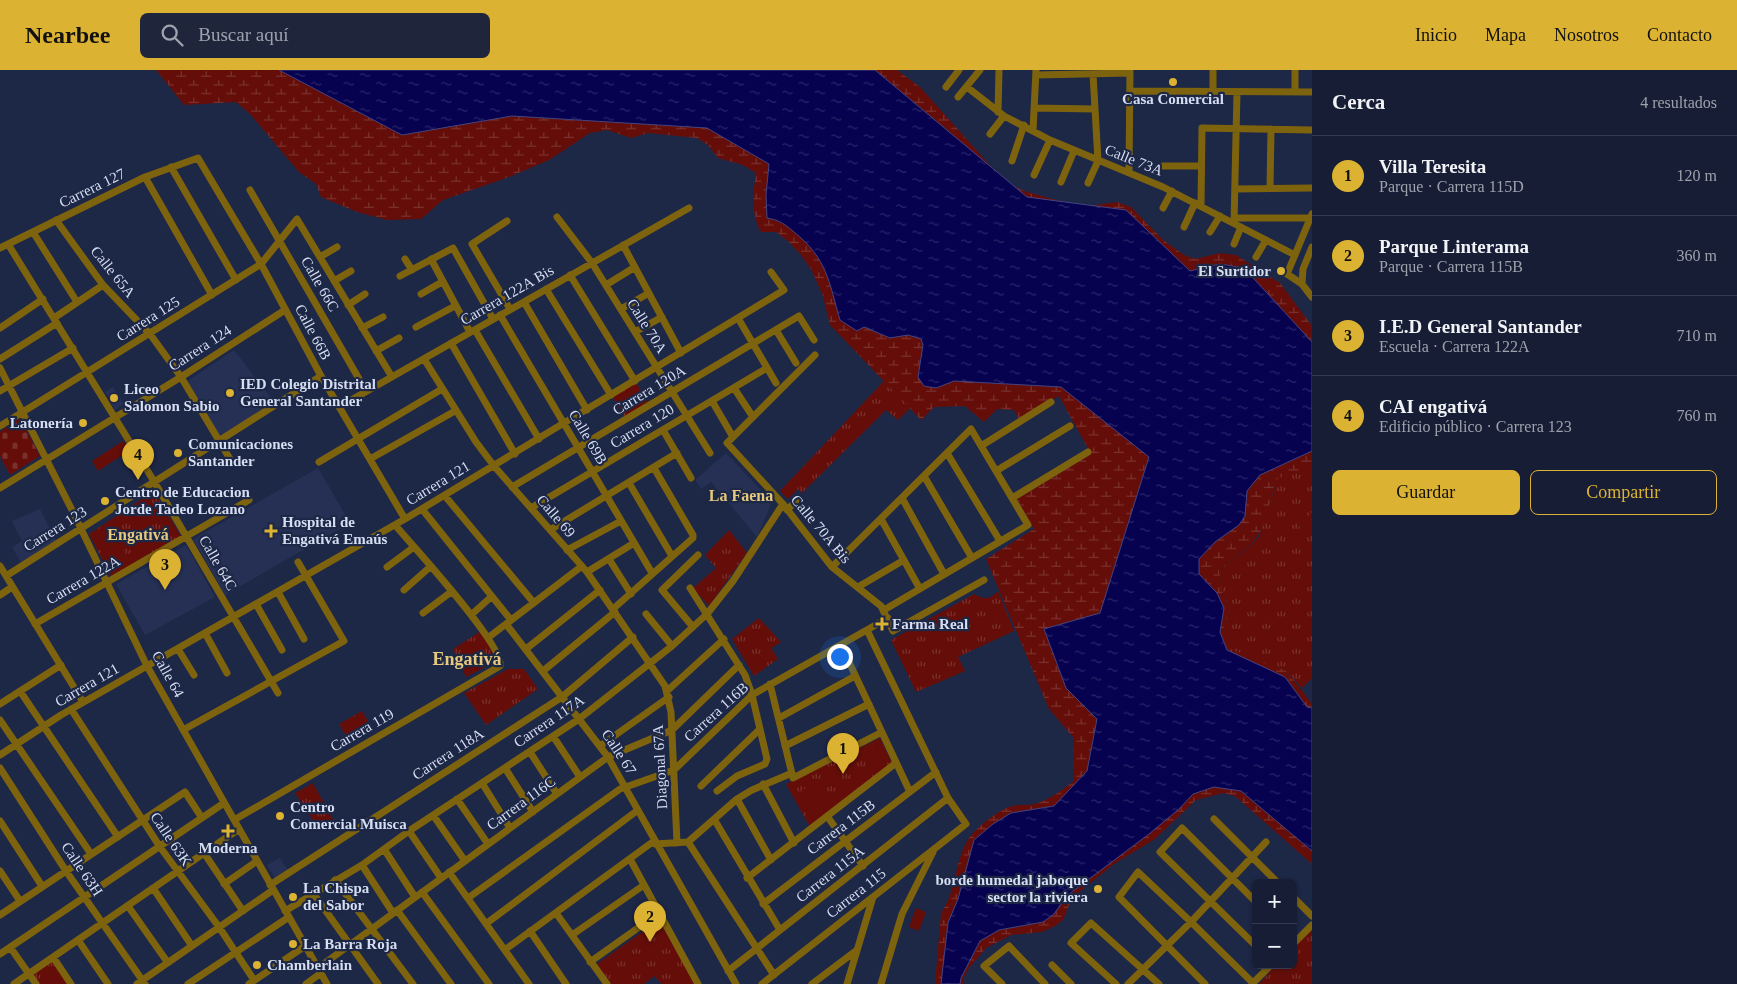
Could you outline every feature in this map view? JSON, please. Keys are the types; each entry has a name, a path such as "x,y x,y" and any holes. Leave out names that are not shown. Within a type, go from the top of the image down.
{"street":[{"path":"946,87 959,70"},
{"path":"958,97 980,70"},
{"path":"990,134 1001,114 999,70"},
{"path":"1213,70 1213,92"},
{"path":"1295,70 1295,92"},
{"path":"1033,131 1036,73 1093,74 1130,72 1129,171"},
{"path":"1088,183 1098,160 1093,74"},
{"name":"Calle 73A","path":"967,87 1001,114 1050,140 1129,171 1172,191 1220,216 1234,220 1241,227 1295,254"},
{"path":"1130,91 1312,92"},
{"path":"1237,92 1234,220 1311,216 1287,275 1302,284 1312,297"},
{"path":"1034,108 1094,109"},
{"path":"1012,161 1024,125"},
{"path":"1184,228 1198,204 1202,128 1312,130"},
{"path":"1270,188 1271,129"},
{"path":"1034,175 1050,140"},
{"path":"1061,182 1074,151"},
{"name":"Carrera 127","path":"0,248 145,177 198,158"},
{"name":"Calle 66B","path":"198,158 261,264 321,376 405,519"},
{"path":"1164,166 1201,166"},
{"path":"171,167 236,280"},
{"path":"145,177 212,295"},
{"path":"1235,189 1312,188"},
{"name":"Calle 66C","path":"250,190 366,391"},
{"path":"1163,208 1172,191"},
{"name":"Carrera 122A Bis","path":"339,407 689,208"},
{"path":"1210,232 1220,216"},
{"name":"Calle 70A","path":"557,217 592,263 710,453"},
{"name":"Carrera 125","path":"0,426 261,264 297,219 320,257"},
{"name":"Calle 65A","path":"56,220 103,285 150,334 181,377 233,464"},
{"path":"507,221 472,244 510,309"},
{"path":"1234,244 1241,227"},
{"path":"33,232 77,302"},
{"path":"1256,257 1266,240"},
{"name":"Calle 64C","path":"8,244 156,483 278,693"},
{"path":"623,245 681,353"},
{"path":"337,246 320,257 392,377"},
{"path":"1302,284 1303,269 1312,247"},
{"name":"Calle 69B","path":"431,259 453,248 564,424 652,574"},
{"path":"405,259 412,270"},
{"path":"400,276 431,259 455,306 539,439"},
{"path":"606,285 635,267"},
{"path":"334,281 351,271"},
{"name":"Carrera 121","path":"0,755 83,702 445,496 784,290 772,272"},
{"path":"570,275 635,381"},
{"path":"421,294 442,282"},
{"path":"0,359 103,285"},
{"path":"546,289 611,395"},
{"path":"621,309 649,293"},
{"path":"348,305 365,294"},
{"path":"0,328 43,299"},
{"path":"524,302 587,410"},
{"path":"416,326 455,306"},
{"name":"Carrera 124","path":"0,488 181,377 285,310"},
{"name":"Carrera 120A","path":"512,487 799,316 814,340"},
{"path":"362,328 383,317"},
{"path":"635,332 662,317"},
{"path":"738,318 776,383"},
{"path":"776,330 796,363"},
{"path":"376,351 400,338"},
{"path":"451,343 515,454"},
{"path":"0,391 73,348"},
{"path":"730,440 815,355"},
{"name":"Calle 69","path":"424,359 455,411 494,466 584,569 633,637 668,694"},
{"name":"Calle 64","path":"0,368 147,666 328,984"},
{"name":"Carrera 120","path":"531,508 767,368"},
{"name":"Carrera 123","path":"6,576 156,483 321,376"},
{"path":"734,388 753,417"},
{"path":"319,462 442,389"},
{"name":"Calle 70A Bis","path":"712,401 730,440 832,568 858,587 884,610 893,631 984,580"},
{"path":"981,446 1052,402"},
{"path":"370,459 455,411"},
{"path":"996,471 1070,426"},
{"path":"832,568 971,429 1028,525 884,610"},
{"path":"663,430 691,478"},
{"path":"1012,498 1088,452"},
{"path":"947,453 1000,541"},
{"path":"550,530 676,454"},
{"path":"543,671 614,611 691,540 693,535 654,468"},
{"path":"924,476 972,558"},
{"path":"629,483 672,556"},
{"path":"445,496 534,603"},
{"path":"902,498 944,574"},
{"name":"Carrera 122A","path":"35,624 249,500"},
{"name":"Carrera 117A","path":"188,984 235,952 313,893 362,865 409,830 580,719 649,665 707,614 733,581 785,507 797,500"},
{"name":"Calle 67","path":"422,509 491,597 526,649 608,756 655,843 736,984"},
{"path":"881,519 920,589"},
{"path":"567,550 621,520"},
{"path":"395,525 488,637 584,569 609,559 634,543"},
{"path":"387,567 414,547"},
{"path":"693,627 662,590 698,555"},
{"path":"609,559 631,594"},
{"path":"858,587 904,560"},
{"path":"183,730 344,641 298,562"},
{"path":"0,566 83,702"},
{"path":"404,590 430,567"},
{"path":"0,595 12,587"},
{"path":"690,588 739,665 752,695 766,762 737,776 718,791"},
{"path":"526,649 600,590"},
{"path":"278,592 304,638"},
{"path":"423,613 451,592"},
{"path":"471,615 491,597"},
{"path":"256,604 282,650"},
{"path":"646,614 672,646"},
{"name":"Carrera 116B","path":"468,898 625,786 674,770 752,695 888,618"},
{"path":"866,630 948,798"},
{"path":"205,633 227,673"},
{"name":"Carrera 119","path":"234,820 500,666 501,657 488,637"},
{"name":"Carrera 118A","path":"141,983 243,911 272,887 562,697 633,637"},
{"path":"600,746 668,694 724,639"},
{"path":"841,645 910,792"},
{"path":"178,648 194,675"},
{"name":"Carrera 116C","path":"319,970 370,930 608,756 672,730 739,665"},
{"path":"0,704 61,666"},
{"path":"779,718 856,676"},
{"path":"770,684 792,775"},
{"path":"20,691 118,837"},
{"name":"Diagonal 67A","path":"668,694 672,730 677,842"},
{"path":"785,746 868,704"},
{"name":"Calle 63K","path":"71,709 176,872 219,927 252,982"},
{"path":"0,720 91,854"},
{"path":"701,786 760,729"},
{"path":"506,949 630,858 655,843 688,842 737,799 763,784 792,775 882,732"},
{"path":"553,736 580,777"},
{"path":"530,752 557,794"},
{"path":"747,878 896,762"},
{"name":"Calle 63H","path":"0,768 141,983"},
{"path":"505,768 533,812"},
{"name":"Carrera 115B","path":"763,904 936,772"},
{"path":"482,783 510,828"},
{"path":"763,784 794,843"},
{"path":"0,915 91,854 143,822 185,792 202,818"},
{"name":"Carrera 115","path":"762,984 966,824 948,798"},
{"name":"Carrera 115A","path":"728,971 864,866 948,798"},
{"path":"457,799 488,844"},
{"path":"737,799 771,860"},
{"path":"0,954 224,803"},
{"path":"486,923 638,810"},
{"path":"433,815 465,861"},
{"path":"826,816 864,866"},
{"path":"714,819 747,878 780,930"},
{"path":"1214,819 1274,879"},
{"path":"0,821 42,886"},
{"path":"1252,898 1182,828 1160,852 1252,942"},
{"path":"14,984 239,829"},
{"path":"409,830 441,878"},
{"path":"688,842 774,975"},
{"path":"1128,984 1191,922 1266,842"},
{"path":"384,849 415,897"},
{"path":"881,984 902,914 934,850"},
{"path":"204,853 243,911"},
{"path":"630,858 698,984"},
{"path":"224,884 257,861"},
{"path":"362,865 395,912 451,984"},
{"path":"0,871 20,901"},
{"path":"449,872 506,949 529,984"},
{"path":"1206,984 1119,897 1138,872 1252,984 1267,969"},
{"path":"335,880 370,930 413,984"},
{"path":"572,935 644,885"},
{"path":"153,888 192,946"},
{"path":"422,892 489,984"},
{"path":"313,893 378,984"},
{"path":"847,984 873,897"},
{"path":"1297,901 1312,916"},
{"path":"128,906 168,963"},
{"path":"556,912 607,984"},
{"path":"590,962 659,913"},
{"path":"1116,984 1071,943 1091,923 1158,984"},
{"path":"1297,939 1312,925"},
{"path":"530,931 566,984"},
{"path":"78,940 108,984"},
{"path":"252,982 305,946"},
{"path":"1002,984 984,966 1009,946 1045,984"},
{"path":"10,947 36,984"},
{"path":"812,984 857,950"},
{"path":"53,957 71,984"},
{"path":"1052,965 1071,984"},
{"path":"306,984 319,970"}],"shaded area":[{"name":"IED Colegio Distrital General Santander","path":"234,350 276,404 221,439 186,382"},
{"name":"Liceo Salomon Sabio","path":"113,387 124,404 115,410 105,392"},
{"path":"726,453 772,502 757,537 711,482 701,489 695,480"},
{"name":"Hospital de Engativá Emaús","path":"318,468 350,523 225,595 193,539"},
{"path":"40,509 57,542 21,563 12,547 22,541 12,521"},
{"path":"186,545 215,597 145,635 116,584"},
{"path":"280,858 289,872 276,880 267,865"}],"green space":[{"path":"156,70 897,70 920,87 1004,181 1024,191 1081,207 1117,202 1131,207 1163,240 1184,255 1195,259 1220,253 1236,255 1280,283 1312,326 1312,469 1274,487 1267,516 1258,536 1243,551 1219,569 1222,591 1230,608 1224,632 1265,661 1287,671 1312,704 1312,864 1235,796 1223,793 1196,800 1155,839 1114,864 1078,893 1071,900 1063,920 1055,926 1042,932 1011,935 986,948 969,968 964,977 964,984 935,984 941,913 950,895 964,847 969,838 983,824 1001,811 1012,806 1043,801 1074,781 1073,737 1049,709 986,559 1034,529 1017,499 1091,454 1059,396 1019,419 1014,410 997,409 984,422 965,406 934,407 921,420 830,325 823,296 812,271 801,255 788,241 776,232 761,232 754,211 756,173 743,165 718,158 708,145 697,138 648,133 631,138 607,130 590,133 549,160 509,177 443,200 421,219 387,220 357,212 321,197 316,184 299,172 250,114 236,102 184,105"},
{"path":"635,381 650,405 626,419 611,395"},
{"path":"884,381 910,408 898,420 886,410 802,493 798,489 788,499 780,491"},
{"path":"20,418 40,456 10,475 0,456 0,432"},
{"path":"123,441 130,450 98,471 92,461"},
{"path":"1312,469 1312,678 1302,688 1287,671 1228,648 1224,632 1230,608 1222,591 1219,569 1242,553 1259,537 1278,478"},
{"path":"154,491 182,538 111,576 89,534"},
{"path":"1312,512 1312,535 1302,535 1299,525"},
{"path":"729,530 747,553 709,606 693,588 716,568 705,555"},
{"path":"118,541 129,561 114,568 104,548"},
{"path":"998,591 1014,631 958,657 965,671 916,692 891,640 974,594 987,598"},
{"path":"759,618 781,642 771,648 778,659 754,676 732,639"},
{"path":"481,631 497,661 466,677 453,649"},
{"path":"508,669 524,669 538,689 486,725 464,693"},
{"path":"362,711 373,730 351,744 339,724"},
{"path":"880,738 892,763 810,827 786,784"},
{"path":"881,745 888,757 870,769 862,757"},
{"path":"313,783 333,820 318,828 295,793"},
{"path":"815,784 826,804 813,811 802,790"},
{"path":"916,908 926,912 919,931 909,927"},
{"path":"659,920 695,984 662,984 654,976 644,984 610,984 597,964"},
{"path":"1312,929 1312,984 1259,984 1272,969 1297,969 1297,943"},
{"path":"53,960 70,984 38,984 32,974"}],"water":[{"path":"279,70 875,70 1027,197 1126,210 1190,271 1220,264 1244,268 1312,342 1312,451 1260,475 1247,491 1245,516 1239,525 1215,542 1199,559 1199,574 1217,593 1224,608 1220,632 1227,650 1285,677 1307,707 1312,708 1312,851 1241,791 1214,787 1193,794 1179,809 1149,834 1069,894 1053,915 1043,922 999,930 980,941 961,978 960,984 941,984 948,923 958,899 974,840 993,824 1011,813 1054,806 1087,771 1097,719 1066,688 1044,629 1100,613 1149,457 1061,387 954,381 936,388 924,386 918,377 923,345 921,339 908,335 890,338 864,327 857,331 840,320 829,282 814,251 788,227 778,221 767,218 766,195 769,164 707,128 512,116 402,135"}],"place":[{"name":"Casa Comercial","path":"1173,82"},
{"name":"El Surtidor","path":"1281,271"},
{"name":"IED Colegio Distrital General Santander","path":"230,393"},
{"name":"Liceo Salomon Sabio","path":"114,398"},
{"name":"Latonería","path":"83,423"},
{"name":"Comunicaciones Santander","path":"178,453"},
{"name":"CAI engativá","path":"138,480"},
{"name":"Centro de Educacion Jorde Tadeo Lozano","path":"105,501"},
{"name":"Hospital de Engativá Emaús","path":"271,531"},
{"name":"I.E.D General Santander","path":"165,590"},
{"name":"Farma Real","path":"882,624"},
{"name":"Villa Teresita","path":"843,774"},
{"name":"Centro Comercial Muisca","path":"280,816"},
{"name":"Moderna","path":"228,831"},
{"name":"borde humedal jaboque sector la riviera","path":"1098,889"},
{"name":"La Chispa del Sabor","path":"293,897"},
{"name":"Parque Linterama","path":"650,942"},
{"name":"La Barra Roja","path":"293,944"},
{"name":"Chamberlain","path":"257,965"}],"district":[{"name":"La Faena","path":"741,495"},
{"name":"Engativá","path":"138,534"},
{"name":"Engativá","path":"467,659"}]}
